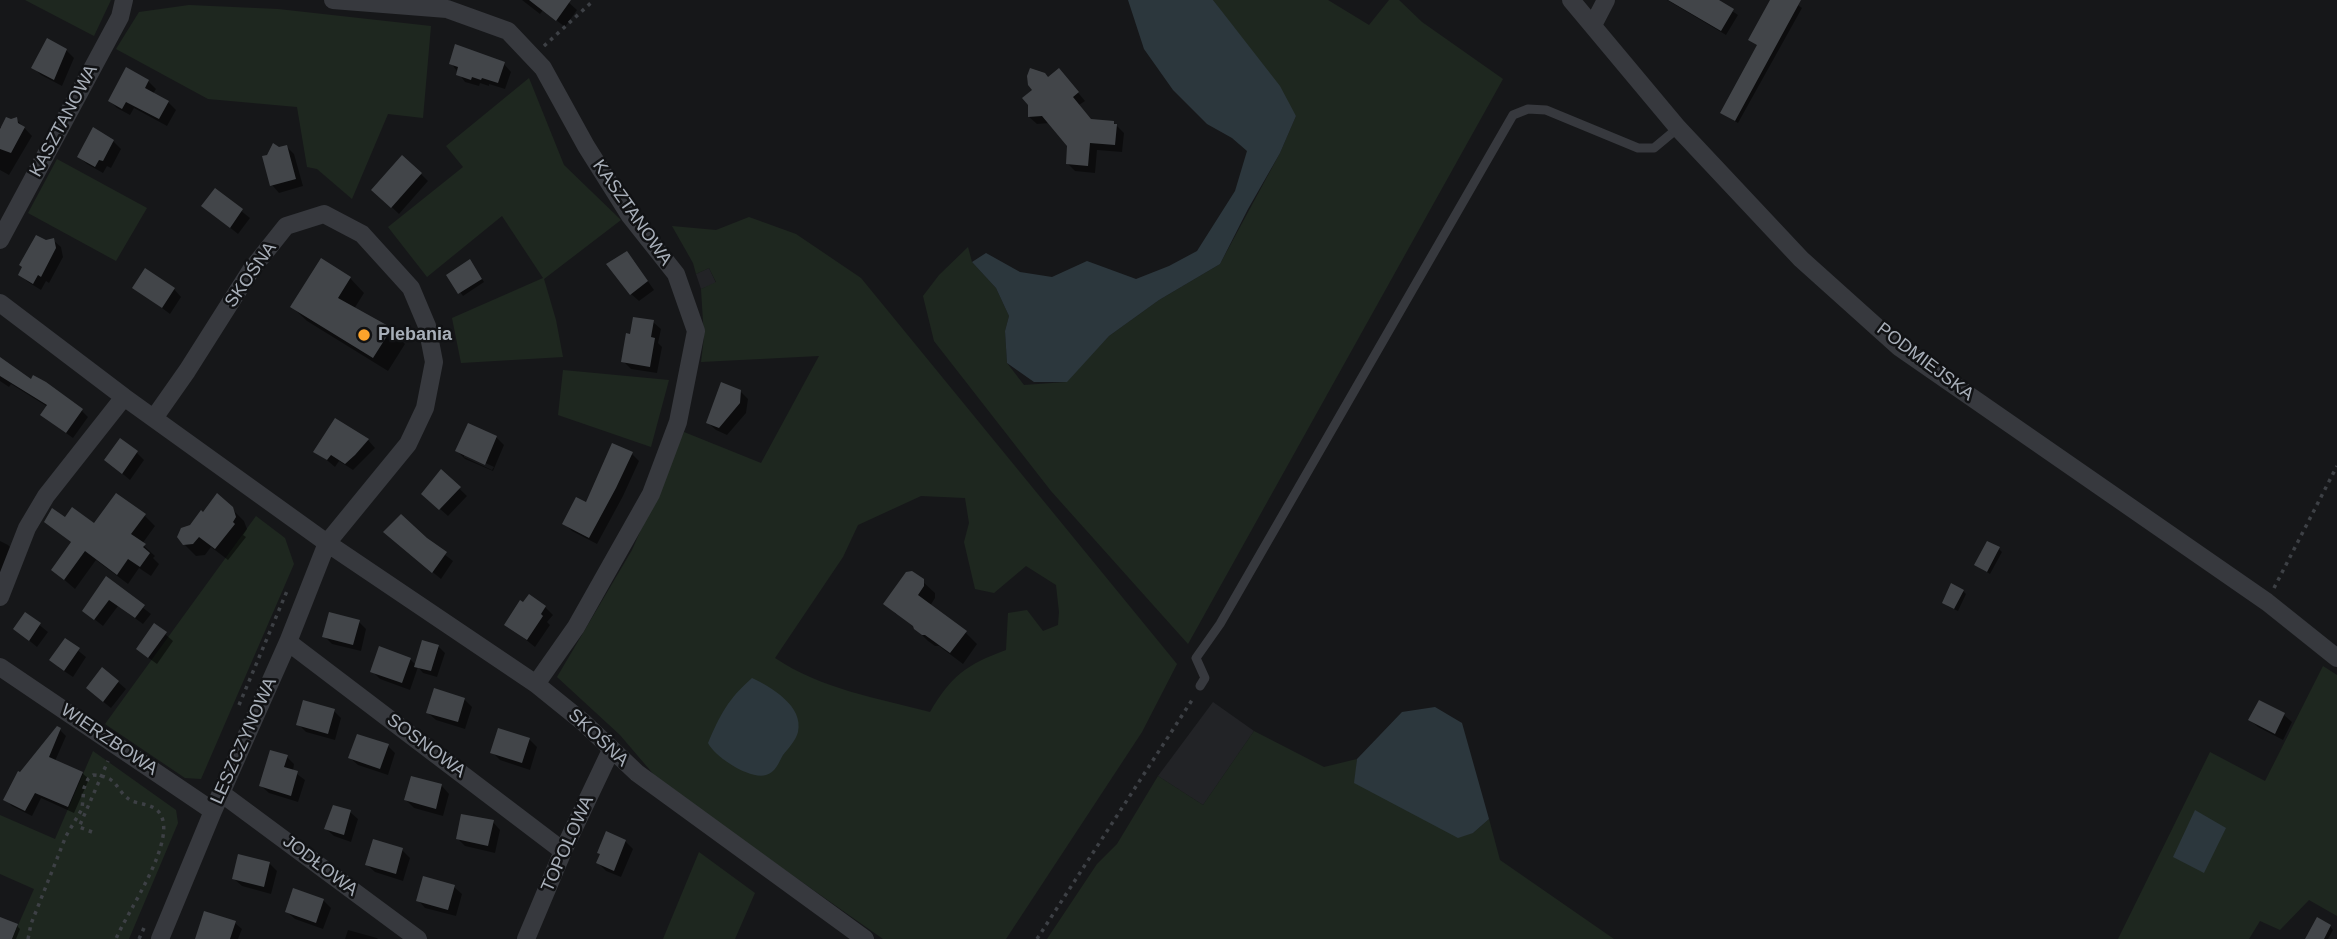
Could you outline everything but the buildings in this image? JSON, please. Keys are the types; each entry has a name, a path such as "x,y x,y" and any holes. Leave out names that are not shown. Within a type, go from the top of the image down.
{"street":[{"name":"KASZTANOWA","path":"0,240 120,17 124,0"},
{"name":"KASZTANOWA","path":"333,0 447,9 508,31 543,68 586,146 630,216 676,274 696,331 678,422 651,494 576,627 536,684"},
{"name":"PODMIEJSKA","path":"1571,0 1678,128 1801,259 1899,347 2267,602 2337,658"},
{"path":"1593,26 1606,0"},
{"name":"SKOŚNA","path":"154,418 251,270 286,226 324,214 362,234 411,288 427,326 434,362 425,408 408,444 327,543"},
{"name":"SKOŚNA","path":"0,303 124,397 327,543 536,684 583,722 636,773 865,939"},
{"path":"0,597 27,528 46,496 124,397"},
{"name":"LESZCZYNOWA","path":"160,939 288,642 327,543"},
{"name":"SOSNOWA","path":"288,642 563,851"},
{"name":"WIERZBOWA","path":"2,673 214,811"},
{"name":"TOPOLOWA","path":"526,939 563,851 611,750"},
{"name":"JODŁOWA","path":"221,793 418,939"}],"lane":[{"path":"1200,686 1205,678 1196,658 1220,624 1513,115 1528,109 1546,110 1638,148 1654,148 1678,128"}],"path":[{"path":"532,57 594,0"},
{"path":"2267,602 2337,466"},
{"path":"1037,939 1200,686"},
{"path":"92,832 79,827 112,753"},
{"path":"29,939 31,924 66,836 82,809 84,788 93,775 102,775 116,782 130,800 157,811 164,822 164,833 144,888 116,939"}],"shaded area":[{"path":"25,0 111,0 94,36"},
{"path":"1128,0 1213,0 1280,86 1296,116 1280,153 1220,264 1159,300 1109,336 1067,382 1034,382 1007,363 1005,331 1009,316 996,288 972,262 986,253 1020,272 1052,277 1087,261 1136,279 1169,266 1197,251 1235,191 1247,151 1232,138 1207,124 1173,90 1144,49"},
{"path":"1213,0 1328,0 1369,25 1389,0 1399,0 1422,22 1503,79 1188,644 1051,491 934,341 923,296 939,275 968,247 972,262 996,288 1009,316 1005,331 1007,363 1024,385 1066,382 1109,336 1159,300 1220,264 1280,153 1296,116"},
{"path":"189,5 278,9 431,26 423,118 388,114 352,199 317,169 307,167 297,107 208,99 116,49 139,12"},
{"path":"529,78 564,165 621,220 544,279 563,357 461,363 452,318 543,278 502,216 427,277 388,227 463,167 446,146"},
{"path":"57,159 147,208 116,261 28,213"},
{"path":"749,217 796,234 861,278 1177,664 1142,732 1006,939 883,939 661,783 620,735 557,677 632,550 684,432 761,463 819,356 701,362 704,337 701,289 716,282 709,268 696,274 693,263 672,226 716,230","holes":["921,496 965,498 969,523 964,542 975,589 994,593 1026,566 1056,585 1058,625 1043,631 1027,610 1008,613 1006,650 970,666 961,673 930,712 830,685 775,658 843,557 858,525"]},
{"path":"709,268 716,283 701,289 696,274"},
{"path":"563,370 669,380 651,447 558,415"},
{"path":"256,516 285,538 294,564 201,779 185,778 105,724"},
{"path":"2323,666 2337,675 2337,916 2309,900 2280,930 2260,921 2249,939 2118,939 2210,752 2265,781"},
{"path":"752,678 784,699 796,714 799,723 794,741 774,770 759,776 734,766 718,755 708,743 726,708"},
{"path":"1213,702 1254,731 1203,805 1158,776"},
{"path":"1435,707 1462,723 1489,819 1473,833 1458,838 1354,783 1357,759 1402,712"},
{"path":"1254,731 1324,767 1357,759 1355,783 1473,833 1489,819 1500,860 1614,939 1047,939 1097,864 1117,844 1158,776 1203,805"},
{"path":"93,751 176,810 178,823 129,939 12,939 34,889 0,874 0,815 55,839"},
{"path":"2195,810 2226,828 2204,873 2173,857"},
{"path":"699,852 755,893 735,939 663,939"}],"place":[{"name":"Plebania","path":"364,335"}]}
